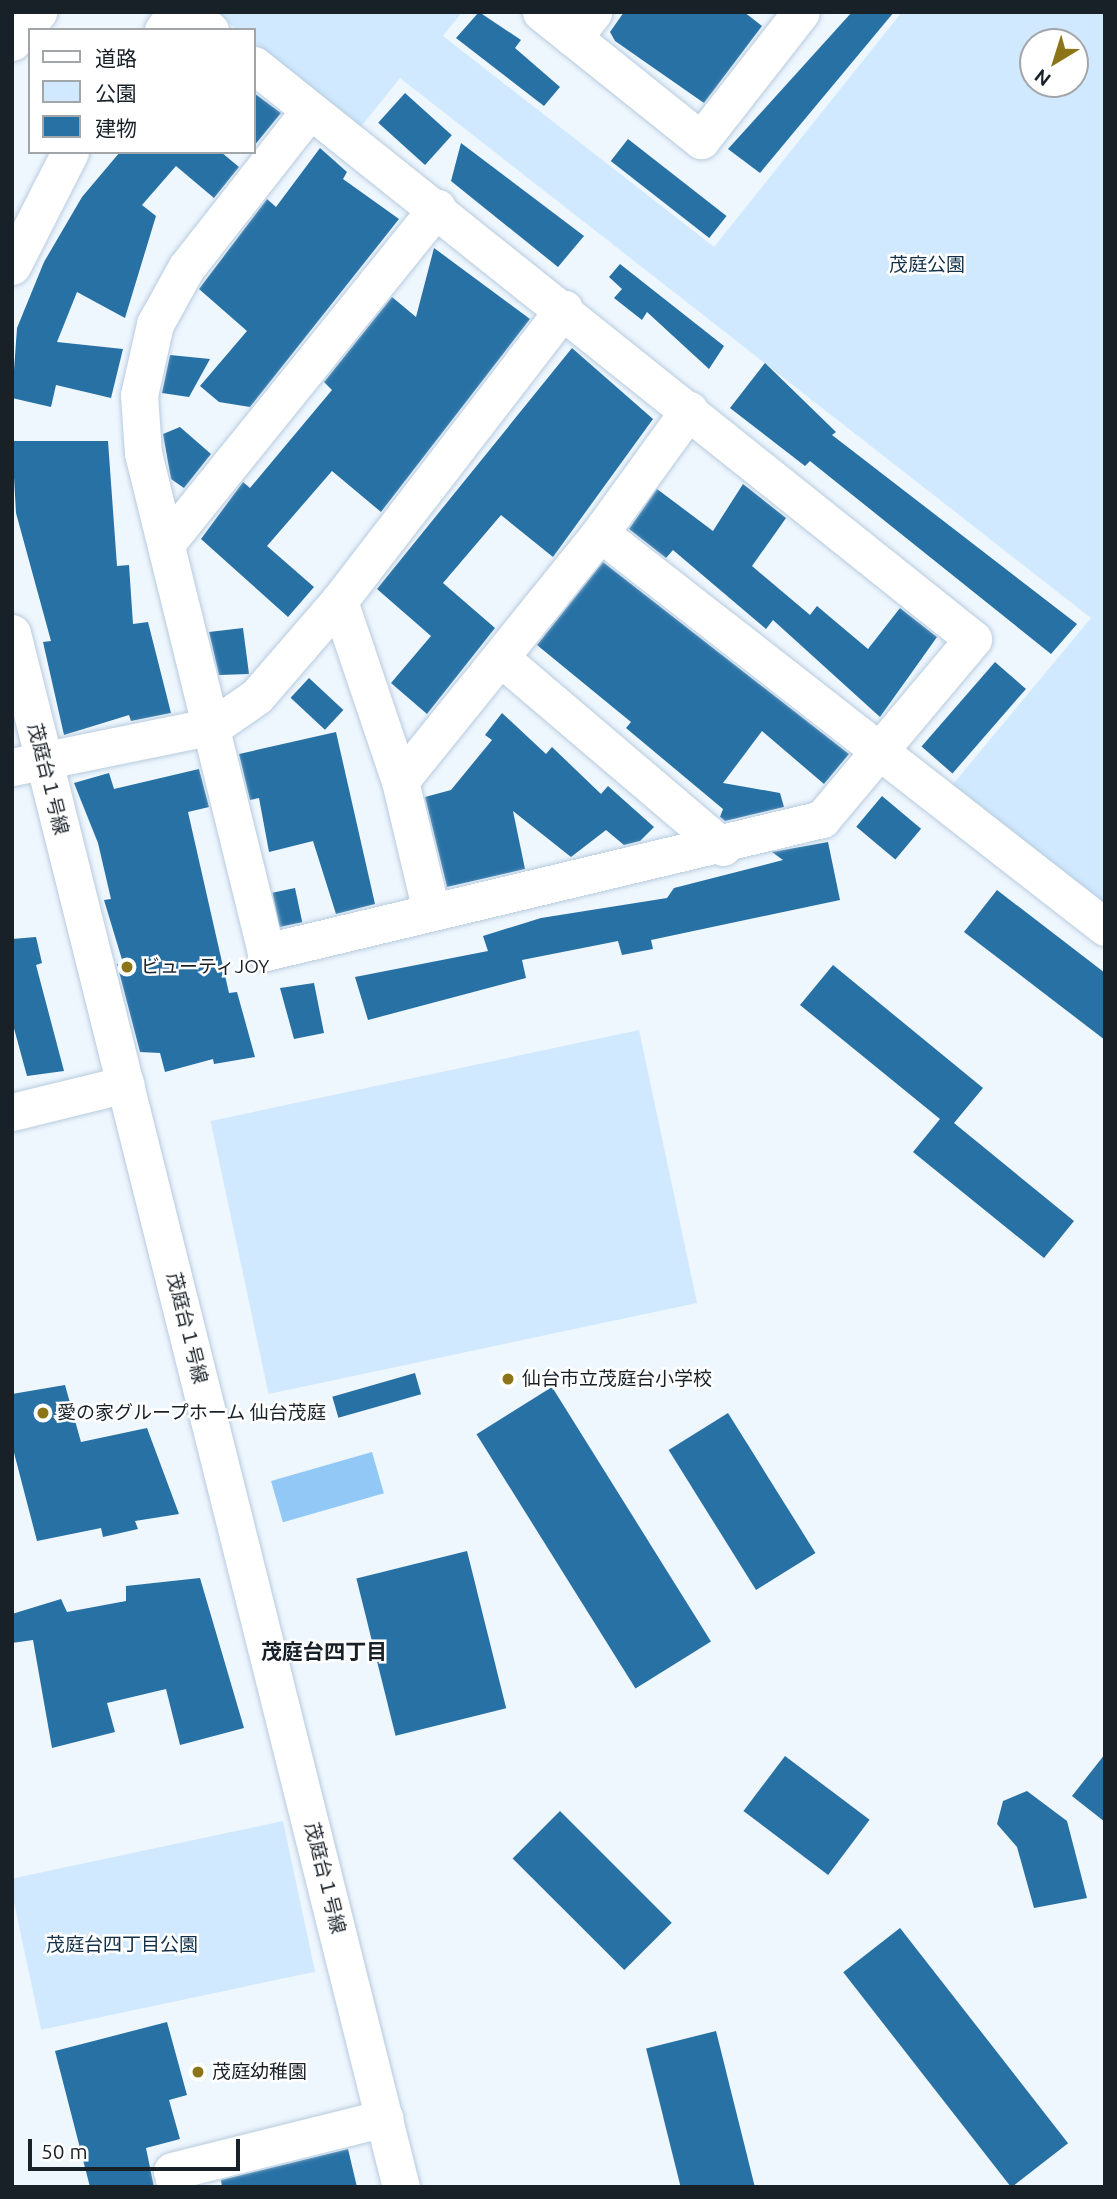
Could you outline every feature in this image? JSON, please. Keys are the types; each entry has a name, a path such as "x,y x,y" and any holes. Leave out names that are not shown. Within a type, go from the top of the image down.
{"street":[{"path":"12,42 38,12"},
{"path":"164,28 176,12"},
{"path":"189,12 208,28"},
{"path":"541,12 583,25 701,140 801,12"},
{"path":"256,67 564,309 973,639 880,755 822,818 723,847 431,911 266,952 214,726 183,620 169,540 143,453 139,395 155,324 186,268 309,111"},
{"path":"12,266 69,154"},
{"path":"169,540 437,208"},
{"path":"27,762 214,726 257,696 339,601 564,309"},
{"path":"400,781 502,659 600,534 690,410"},
{"path":"600,534 880,755 1105,927"},
{"path":"339,601 400,781 431,911"},
{"name":"茂庭台１号線","path":"12,633 27,762 126,1084 401,2187"},
{"path":"502,659 723,847"},
{"path":"12,1112 126,1084"},
{"path":"176,2187 172,2171 384,2118"}],"green space":[{"name":"茂庭公園","path":"216,12 462,12 443,36 714,247 902,12 1105,12 1105,906 949,789 1091,618 400,78 360,128 256,45 256,28 235,28"},
{"path":"639,1030 697,1303 269,1394 211,1121"},
{"name":"茂庭台四丁目公園","path":"283,1821 315,1972 41,2030 12,1893 12,1879"}],"water":[{"path":"372,1452 384,1493 283,1522 271,1481"}],"building":[{"path":"479,12 521,40 515,48 560,87 544,106 456,38"},
{"path":"624,12 744,12 762,26 704,103 615,41 610,32"},
{"path":"852,12 894,12 760,173 728,149"},
{"path":"405,93 452,135 425,165 378,123"},
{"path":"256,94 281,113 256,144"},
{"path":"628,139 727,216 709,238 611,161"},
{"path":"461,143 584,236 558,267 451,181"},
{"path":"320,148 347,172 343,179 399,219 250,407 219,402 200,386 247,331 199,289 267,199 276,207"},
{"path":"118,154 223,154 239,167 214,198 176,166 142,205 156,216 125,318 77,292 57,342 123,349 111,398 56,385 51,407 12,398 17,328 44,262 82,197"},
{"path":"434,248 530,319 381,512 332,471 267,546 314,587 288,617 201,539 243,482 250,488 332,390 324,382 392,297 416,317"},
{"path":"620,264 724,346 709,369 647,312 642,320 614,298 622,289 609,277"},
{"path":"572,348 653,419 553,557 501,515 443,583 495,628 427,714 391,683 431,636 377,589"},
{"path":"170,355 210,359 189,397 162,393"},
{"path":"765,363 836,432 832,435 1077,624 1051,654 810,461 805,466 730,408"},
{"path":"180,427 211,454 184,488 171,479 163,434"},
{"path":"12,441 108,441 117,566 129,565 133,624 148,622 171,713 131,721 129,715 64,735 43,642 51,641 16,513"},
{"path":"743,484 786,518 752,566 810,615 817,606 868,649 900,608 937,637 880,717 773,620 766,629 673,550 666,558 629,529 657,489 713,531"},
{"path":"603,562 849,754 824,784 762,731 723,783 780,793 784,807 725,821 720,817 723,809 626,728 631,722 537,645"},
{"path":"243,628 249,674 219,675 209,632"},
{"path":"995,662 1026,689 952,773 922,747"},
{"path":"309,678 343,710 325,730 291,698"},
{"path":"502,713 546,754 552,747 601,794 608,786 654,827 640,841 624,845 606,830 571,857 513,811 525,869 447,887 425,797 451,790 492,740 485,735"},
{"path":"336,732 375,904 336,914 313,841 269,852 259,798 250,800 239,754"},
{"path":"199,769 209,807 188,812 229,993 237,992 255,1057 214,1064 213,1059 165,1072 160,1053 140,1052 117,964 123,963 104,900 111,899 98,843 74,783 109,773 114,789"},
{"path":"882,796 921,829 895,859 856,827"},
{"path":"828,842 840,900 651,940 653,949 622,955 618,941 522,960 526,978 368,1020 355,977 488,951 483,936 541,918 667,898 674,888 783,860 772,852"},
{"path":"295,888 302,922 280,927 273,893"},
{"path":"997,890 1105,973 1105,1040 964,932"},
{"path":"36,937 42,963 36,965 64,1071 27,1076 12,1021 12,939"},
{"path":"833,965 983,1088 954,1123 1074,1221 1044,1258 913,1152 940,1119 800,1005"},
{"path":"314,983 324,1033 294,1039 280,988"},
{"path":"415,1373 421,1394 338,1418 332,1397"},
{"path":"65,1385 81,1442 147,1428 179,1514 135,1521 138,1529 103,1537 101,1528 37,1541 12,1445 12,1394"},
{"path":"552,1387 711,1641 635,1689 477,1434"},
{"path":"728,1413 815,1553 756,1590 669,1450"},
{"path":"467,1551 506,1708 396,1736 356,1579"},
{"path":"200,1578 244,1728 180,1745 166,1689 107,1703 115,1732 52,1748 33,1640 12,1643 12,1614 61,1599 67,1612 126,1601 126,1586"},
{"path":"1105,1754 1105,1822 1072,1796"},
{"path":"785,1756 870,1820 828,1875 743,1811"},
{"path":"1027,1791 1067,1821 1087,1898 1034,1908 1017,1847 997,1824 1003,1801"},
{"path":"560,1811 672,1923 624,1970 513,1858"},
{"path":"900,1928 1068,2143 1011,2187 843,1972"},
{"path":"167,2022 187,2095 169,2100 180,2139 146,2148 154,2187 90,2187 55,2051"},
{"path":"716,2031 755,2187 681,2187 646,2048"},
{"path":"348,2149 357,2187 222,2187 221,2180"}],"place":[{"name":"ビューティJOY","path":"127,967"},
{"name":"仙台市立茂庭台小学校","path":"508,1379"},
{"name":"愛の家グループホーム 仙台茂庭","path":"43,1413"},
{"name":"茂庭幼稚園","path":"198,2072"}],"district":[{"name":"茂庭台四丁目","path":"324,1651"}]}
